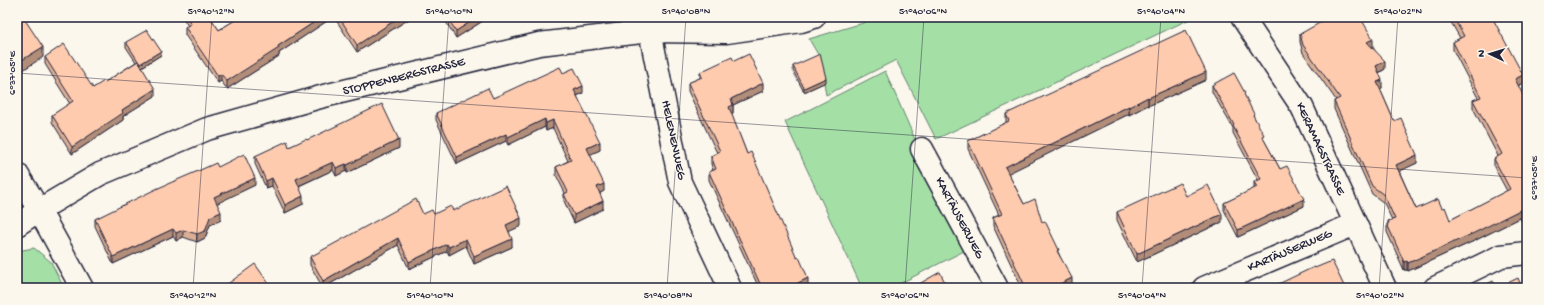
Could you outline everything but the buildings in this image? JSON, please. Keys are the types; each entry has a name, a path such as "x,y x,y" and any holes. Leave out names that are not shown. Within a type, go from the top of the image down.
{"street":[{"name":"KERAMAGSTRASSE","path":"1242,17 1302,107 1385,288"},
{"name":"STOPPENBERGSTRASSE","path":"17,225 39,210 100,174 207,129 324,96 539,44 650,31 727,32 805,18"},
{"name":"HELENENWEG","path":"650,31 680,182 730,288"},
{"name":"KARTÄUSERWEG","path":"922,148 997,288"},
{"path":"17,174 39,210 82,288"},
{"name":"KARTÄUSERWEG","path":"1204,288 1355,224"},
{"path":"1435,288 1501,256 1527,253"}],"green space":[{"path":"876,17 1194,17 936,139 896,60 826,95 820,58 809,39 863,23"},
{"path":"885,71 964,251 891,288 862,288 785,122"},
{"path":"34,248 51,262 64,288 17,288 17,251"}]}
